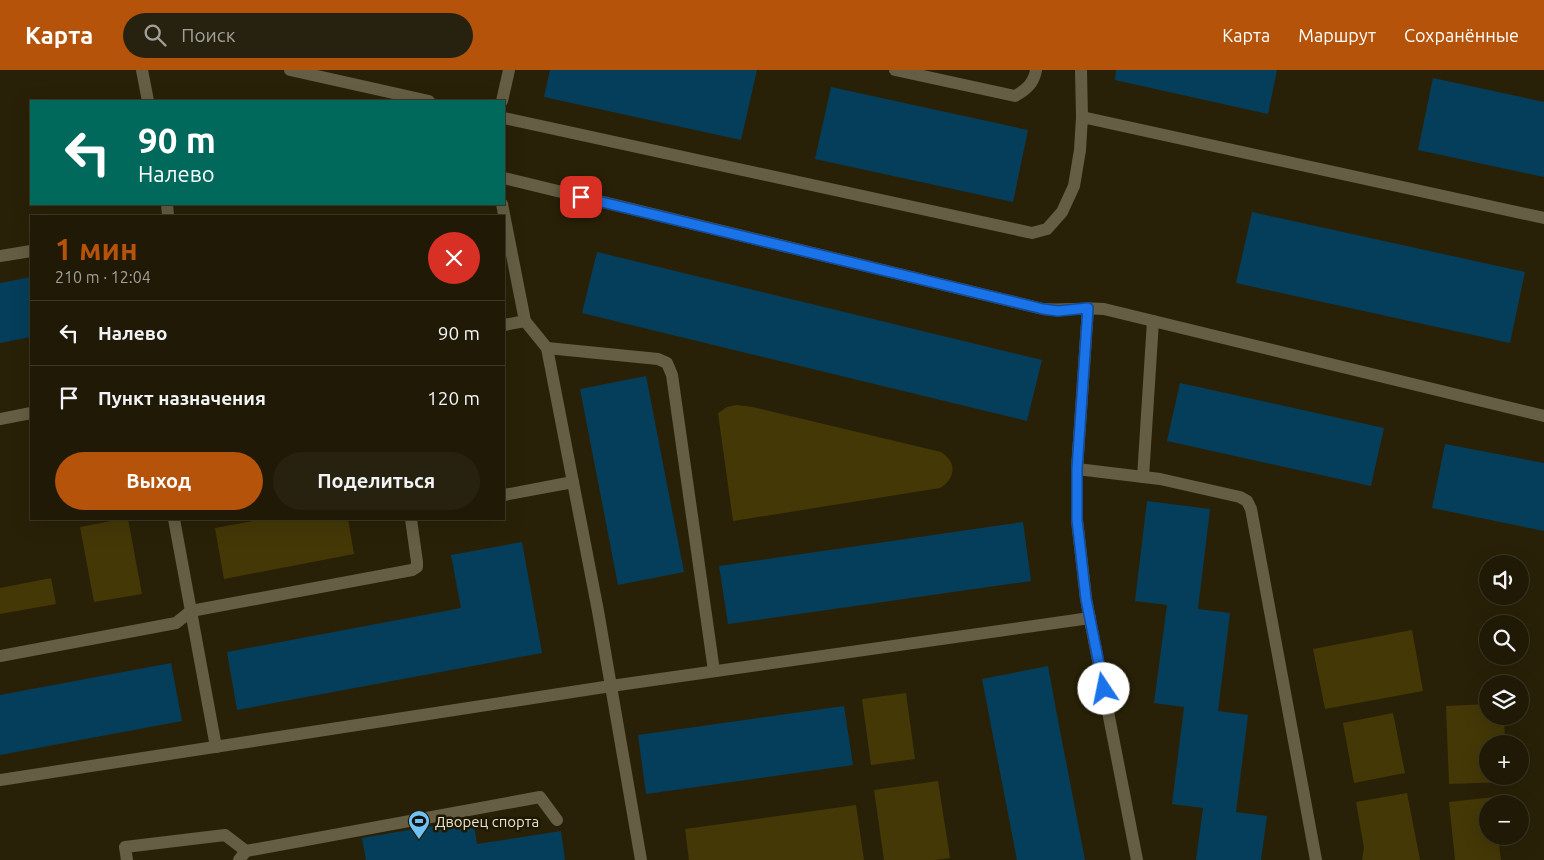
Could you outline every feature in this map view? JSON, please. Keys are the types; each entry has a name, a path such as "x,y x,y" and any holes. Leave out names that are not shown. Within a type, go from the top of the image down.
{"street":[{"path":"142,70 148,100"},
{"path":"290,70 425,100"},
{"path":"502,100 509,70"},
{"path":"895,70 1015,96 1024,92 1031,85 1036,70"},
{"path":"505,118 1032,233 1047,229 1062,212 1074,186 1080,150 1082,117 1081,70"},
{"path":"1082,117 1544,218"},
{"path":"505,178 1043,309 1058,311 1088,308 1104,309 1544,416"},
{"path":"505,219 525,321 547,348 611,686 641,860"},
{"path":"0,256 30,250"},
{"path":"1088,308 1077,469 1077,520 1090,618 1137,860"},
{"path":"505,325 525,321"},
{"path":"1143,477 1153,321"},
{"path":"547,348 658,359 667,363 672,375 714,671"},
{"path":"0,418 30,413"},
{"path":"1077,469 1160,479 1247,500 1251,510 1316,860"},
{"path":"505,495 573,482"},
{"path":"174,520 216,747"},
{"path":"0,656 176,623 191,611 412,570 417,567 417,562 411,520"},
{"path":"0,780 611,686 1090,618"},
{"path":"127,860 125,847 225,835 242,856 540,797 557,820"}],"shaded area":[{"path":"737,405 753,407 941,452 950,460 952,475 940,488 733,521 718,413 727,407"},
{"path":"117,520 128,520 142,594 94,602 80,527"},
{"path":"259,520 348,520 354,554 224,579 215,528"},
{"path":"51,578 56,604 0,614 0,588"},
{"path":"1412,630 1423,691 1325,709 1313,649"},
{"path":"906,693 915,759 871,765 862,699"},
{"path":"1479,704 1479,725 1504,725 1505,735 1479,735 1479,783 1449,784 1446,706"},
{"path":"1393,713 1405,773 1354,783 1343,723"},
{"path":"938,781 950,858 934,860 884,860 874,790"},
{"path":"1407,793 1420,860 1362,860 1364,848 1356,802"},
{"path":"1479,799 1479,845 1499,845 1501,860 1455,860 1449,802"},
{"path":"856,805 864,860 689,860 685,829"}],"building":[{"path":"550,70 757,70 741,140 544,97"},
{"path":"1116,70 1277,70 1268,114 1115,80"},
{"path":"1433,78 1544,102 1544,177 1418,150"},
{"path":"831,87 1028,130 1013,202 815,159"},
{"path":"1252,212 1525,272 1510,343 1236,283"},
{"path":"597,252 1042,360 1027,421 582,313"},
{"path":"30,277 30,337 0,343 0,283"},
{"path":"646,376 684,572 618,585 580,389"},
{"path":"1180,383 1384,428 1371,486 1167,441"},
{"path":"1445,444 1544,463 1544,531 1432,508"},
{"path":"1147,501 1210,509 1198,609 1230,613 1218,711 1248,715 1236,812 1267,816 1261,860 1196,860 1203,808 1172,804 1184,707 1154,703 1167,605 1135,601"},
{"path":"1023,522 1031,581 728,624 719,566"},
{"path":"522,542 542,653 237,710 227,652 461,608 451,555"},
{"path":"171,663 182,721 0,755 0,695"},
{"path":"1048,666 1085,860 1017,860 982,679"},
{"path":"844,706 853,765 646,794 638,735"},
{"name":"Дворец спорта","path":"473,819 477,844 561,831 565,860 366,860 362,838"}],"place":[{"name":"Дворец спорта","path":"419,840"}],"route":[{"path":"581,197 1043,309 1058,311 1088,308 1077,469 1077,520 1086,599 1104,689"}]}
